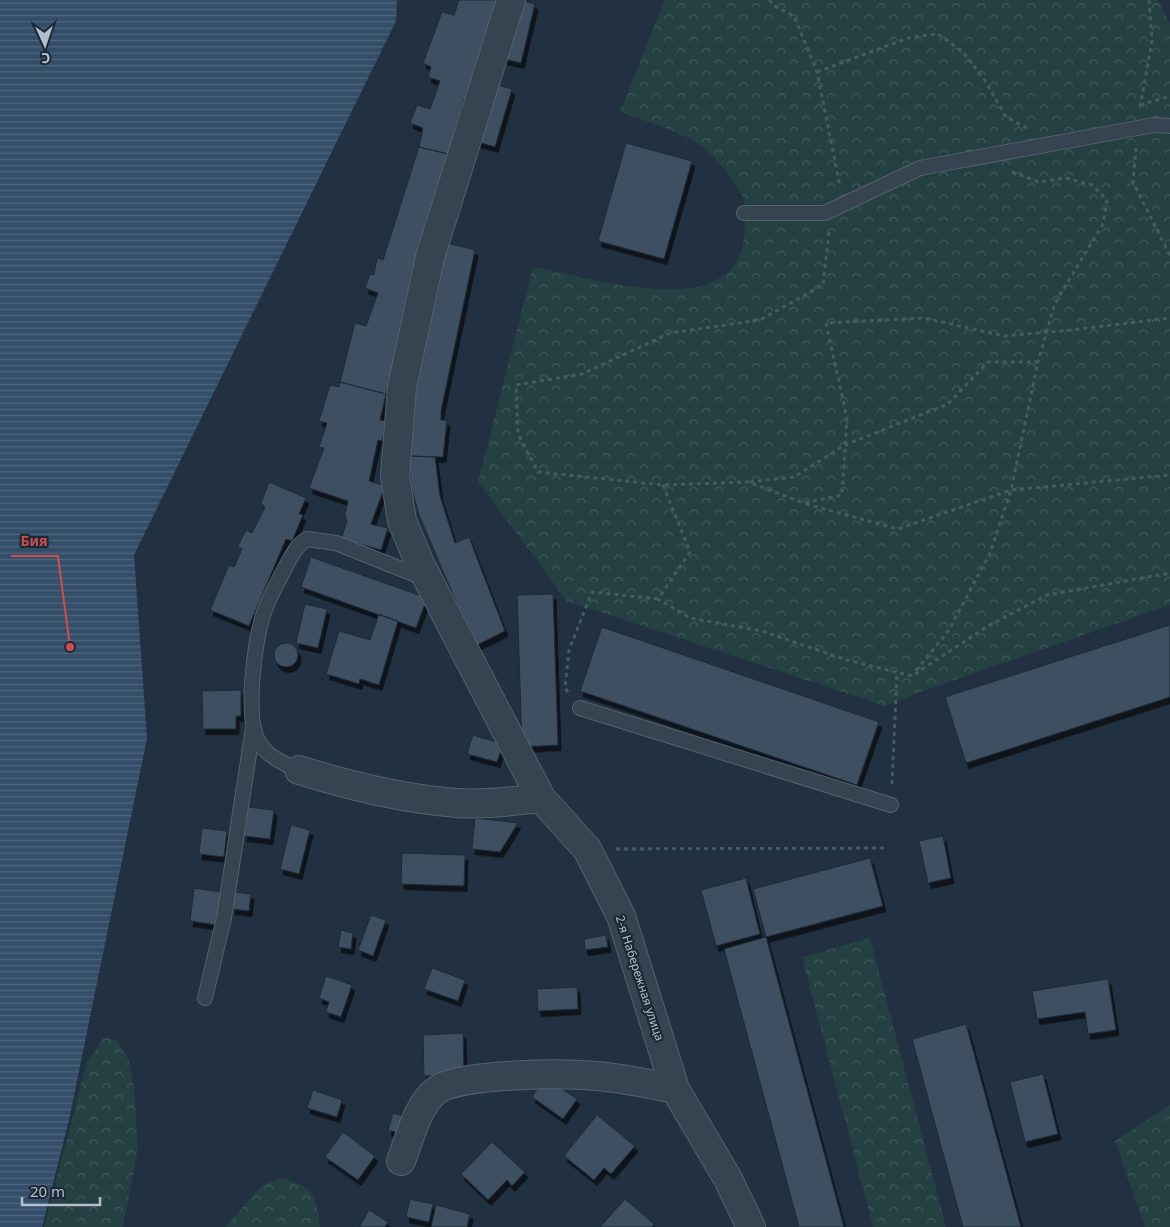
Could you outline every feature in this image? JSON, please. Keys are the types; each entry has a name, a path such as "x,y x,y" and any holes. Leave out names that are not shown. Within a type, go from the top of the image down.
{"street":[{"name":"2-я Набережная улица","path":"511,0 437,231 402,387 395,451 397,498 412,545 428,580 541,798 587,849 621,916 675,1090 728,1179 751,1227"},
{"path":"299,770 356,788 449,802 483,803 541,798"},
{"path":"401,1161 427,1099 448,1084 491,1078 595,1076 626,1079 675,1090"}],"lane":[{"path":"744,213 825,213 920,168 1154,125 1170,126"},
{"path":"205,998 224,918 253,727 252,694 260,625 273,589 301,543 313,539 336,543 428,580"},
{"path":"580,708 891,805"},
{"path":"253,727 259,742 268,753 282,763 299,770"}],"path":[{"path":"769,0 776,7 794,16 817,72 843,204"},
{"path":"817,72 911,37 938,34 962,51 984,79 1006,117 1032,131"},
{"path":"912,676 949,630 990,553 1012,490 1045,333 1055,303 1103,224 1107,200 1092,185 1066,178 1039,182 977,158"},
{"path":"825,213 830,227 824,285 760,320 670,333 582,374 516,384 518,434 538,472 662,484 748,482 794,477 845,445 948,404 988,362 1038,362"},
{"path":"804,503 842,495 847,418 826,323 924,318 1004,336 1170,318"},
{"path":"748,482 804,503 898,529 1012,490 1170,475"},
{"path":"658,599 690,552 662,484"},
{"path":"580,708 565,688 569,650 592,592 658,599 690,618 762,630 847,660 912,676 988,626 1047,595 1170,573"},
{"path":"891,805 897,672"},
{"path":"587,849 888,848"}],"green space":[{"path":"665,0 1158,0 1170,23 1170,605 920,692 885,706 567,601 478,482 533,267 623,285 672,289 693,287 719,279 731,269 739,258 743,244 745,205 740,191 723,166 698,144 684,136 620,112"},
{"path":"870,938 946,1227 873,1227 802,957"},
{"path":"111,1038 117,1041 128,1057 134,1089 138,1148 123,1227 44,1227 87,1062 103,1039"},
{"path":"1170,1105 1170,1227 1145,1227 1115,1141"},
{"path":"281,1178 301,1185 312,1194 317,1207 320,1227 225,1227 262,1186"}],"water":[{"path":"0,0 397,0 396,21 134,555 147,738 69,1120 42,1227 0,1227"}],"building":[{"path":"459,0 500,0 478,89 464,99 448,154 419,147 423,128 410,123 417,105 430,109 440,81 428,77 431,67 423,63 442,12 454,15"},
{"path":"517,0 535,4 521,63 504,59"},
{"path":"491,83 512,89 495,147 474,141"},
{"path":"626,143 692,161 664,259 598,241"},
{"path":"419,147 448,154 422,240 386,394 340,382 355,323 366,326 378,293 365,288 370,274 374,275 377,258 383,260"},
{"path":"447,243 475,250 441,411 441,420 447,420 443,457 408,456 411,403"},
{"path":"340,382 386,394 380,420 387,421 382,441 378,440 369,481 385,486 371,524 388,528 381,550 341,539 347,521 345,515 348,501 309,488 324,448 319,447 327,423 319,421 330,385 339,387"},
{"path":"408,456 435,457 440,496 455,543 469,537 505,631 475,646 419,515 411,486"},
{"path":"269,482 306,498 299,514 303,515 292,541 286,539 249,626 210,610 229,565 234,567 242,549 238,546 246,530 252,533 265,507 261,503"},
{"path":"311,557 427,598 416,628 301,587"},
{"path":"553,594 558,745 522,747 517,595"},
{"path":"305,604 327,609 318,648 296,643"},
{"path":"379,614 398,621 379,685 360,679 359,684 326,674 339,631 370,640"},
{"path":"1170,625 1170,697 966,763 945,697"},
{"path":"602,627 879,722 857,785 580,691"},
{"path":"286,643 291,644 297,650 297,660 291,666 286,667 281,666 275,660 274,655 275,650 281,644"},
{"path":"241,690 241,716 236,716 236,729 203,729 202,691"},
{"path":"473,735 503,744 497,762 467,754"},
{"path":"248,807 274,810 270,839 244,836"},
{"path":"475,818 518,823 500,852 472,849"},
{"path":"291,825 310,830 299,874 280,869"},
{"path":"202,828 227,831 224,857 199,854"},
{"path":"943,836 951,878 928,883 919,841"},
{"path":"402,853 465,855 464,886 401,884"},
{"path":"870,858 883,906 766,937 753,889"},
{"path":"746,878 760,934 716,946 701,890"},
{"path":"194,888 221,892 217,925 190,921"},
{"path":"234,892 251,894 249,911 232,909"},
{"path":"371,915 386,920 373,956 358,950"},
{"path":"341,930 353,933 351,949 338,947"},
{"path":"606,935 608,947 585,950 584,939"},
{"path":"766,937 844,1227 799,1227 724,949"},
{"path":"432,968 465,980 458,1001 424,989"},
{"path":"326,976 352,985 341,1017 326,1012 329,1002 319,998"},
{"path":"1108,979 1116,1030 1088,1034 1085,1012 1037,1019 1032,991"},
{"path":"577,987 578,1009 538,1011 537,989"},
{"path":"966,1024 1021,1227 963,1227 912,1039"},
{"path":"463,1033 464,1075 424,1076 423,1035"},
{"path":"1043,1074 1058,1134 1025,1142 1010,1082"},
{"path":"545,1077 577,1099 563,1119 532,1097"},
{"path":"313,1090 342,1100 337,1117 307,1108"},
{"path":"393,1113 407,1117 402,1134 388,1130"},
{"path":"597,1115 635,1146 611,1174 604,1168 594,1180 564,1156"},
{"path":"343,1132 375,1156 358,1180 325,1157"},
{"path":"492,1142 525,1172 512,1186 507,1180 488,1200 461,1174"},
{"path":"410,1199 433,1204 429,1222 406,1217"},
{"path":"625,1199 654,1224 652,1227 600,1227"},
{"path":"436,1205 470,1214 467,1227 431,1227"},
{"path":"369,1210 388,1222 385,1227 359,1227"}],"place":[{"name":"Бия","path":"70,647"}]}
